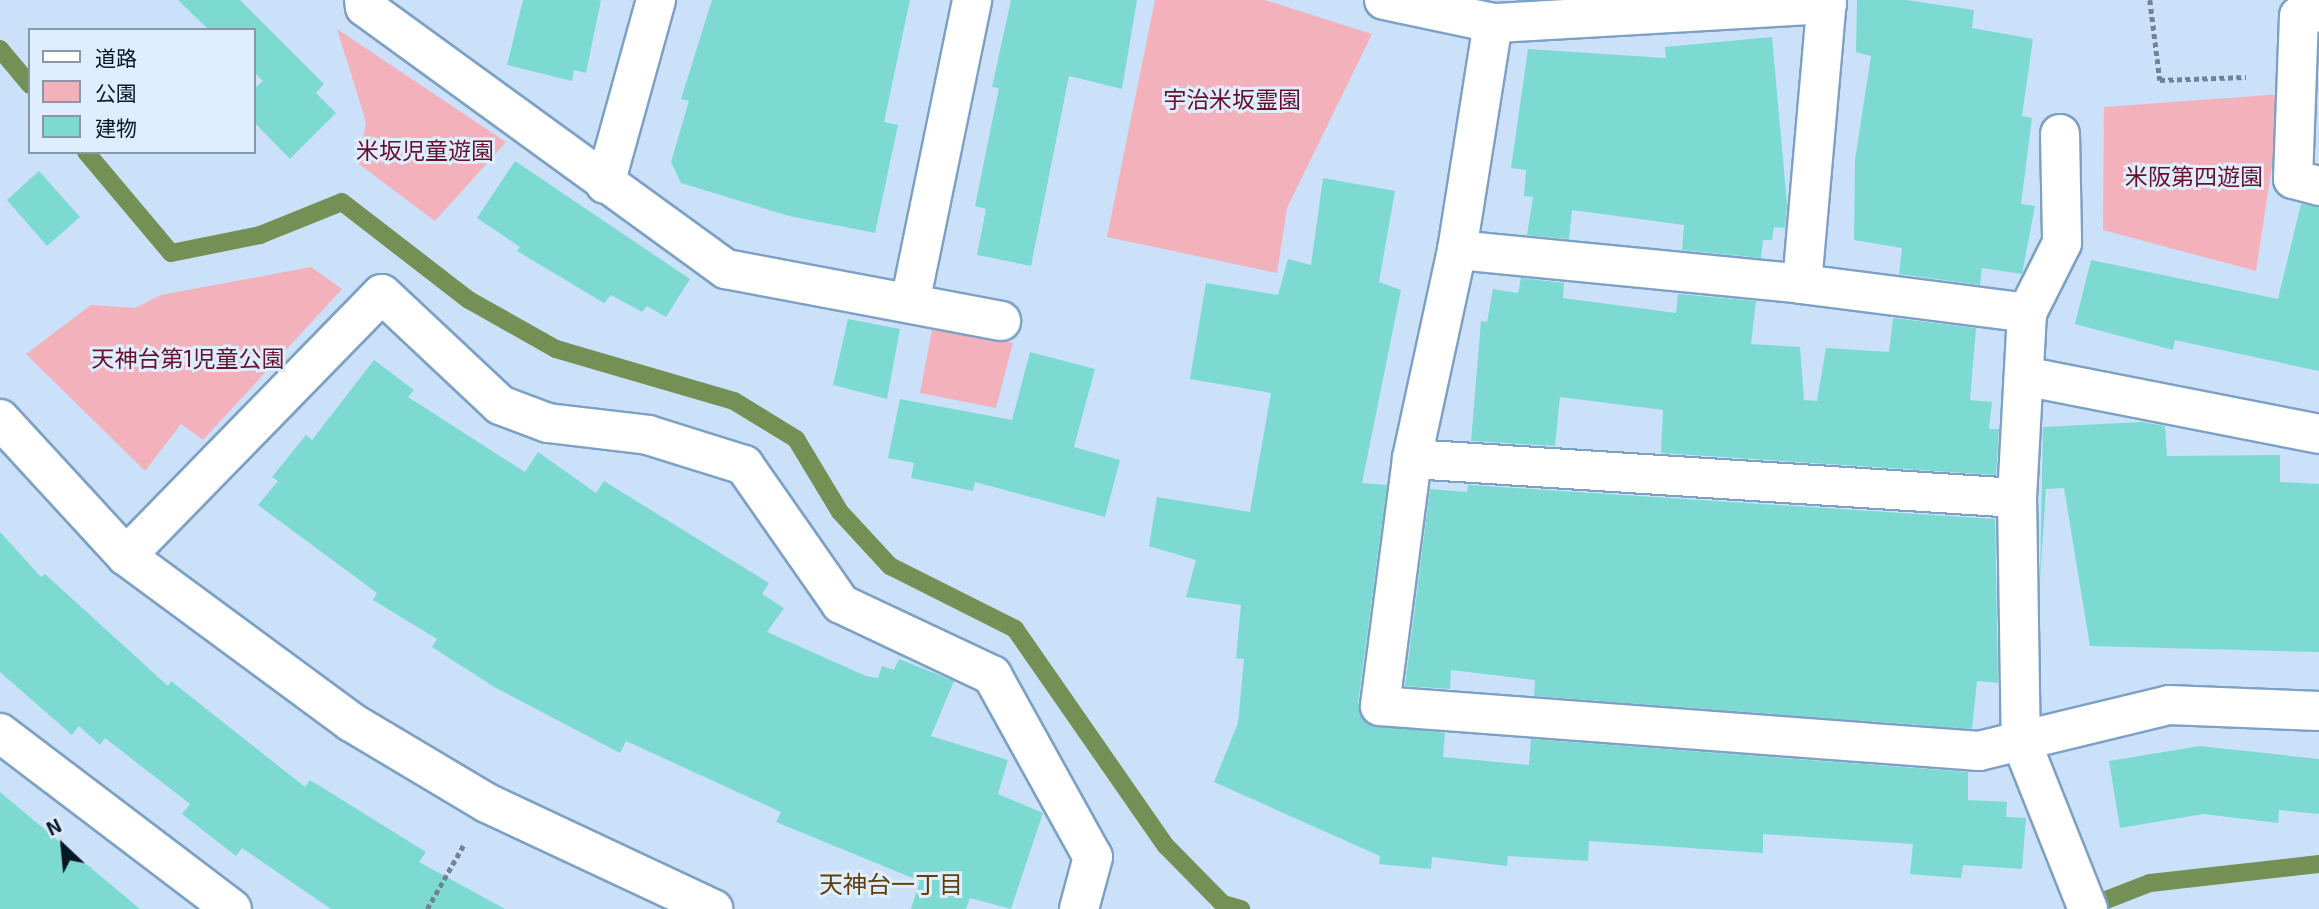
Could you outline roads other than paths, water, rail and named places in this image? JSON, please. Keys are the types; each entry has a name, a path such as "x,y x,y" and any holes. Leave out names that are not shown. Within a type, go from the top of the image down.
{"street":[{"path":"364,0 365,7 605,184 726,269 1001,321"},
{"path":"605,184 656,0"},
{"path":"910,303 972,0"},
{"path":"1384,0 1493,23 1827,2 1802,284"},
{"path":"2319,12 2300,16 2293,179 2319,186"},
{"path":"1493,23 1457,250 1412,459 1380,706 1979,751 2169,705 2319,711"},
{"path":"2060,134 2062,243 2028,313 2017,498 2021,741 2088,909"},
{"path":"1457,250 1802,284 2028,313"},
{"path":"126,556 382,295 500,405 548,423 648,435 744,465 841,604 992,675 1093,857 1079,909"},
{"path":"2024,376 2319,434"},
{"path":"0,419 126,556 351,722 487,803 713,909"},
{"path":"1412,459 2017,498"},
{"path":"0,733 232,909"}],"waterway":[{"path":"0,49 28,83"},
{"path":"88,154 171,253 260,235 342,202 469,300 556,349 734,401 796,439 840,512 890,566 1015,629 1166,846 1223,904 1241,909"},
{"path":"2083,909 2150,883 2319,864"}],"district":[{"name":"天神台一丁目","path":"891,884"}],"park label":[{"name":"宇治米坂霊園","path":"1232,99"},
{"name":"米坂児童遊園","path":"425,150"},
{"name":"米阪第四遊園","path":"2194,176"},
{"name":"天神台第1児童公園","path":"188,358"}]}
